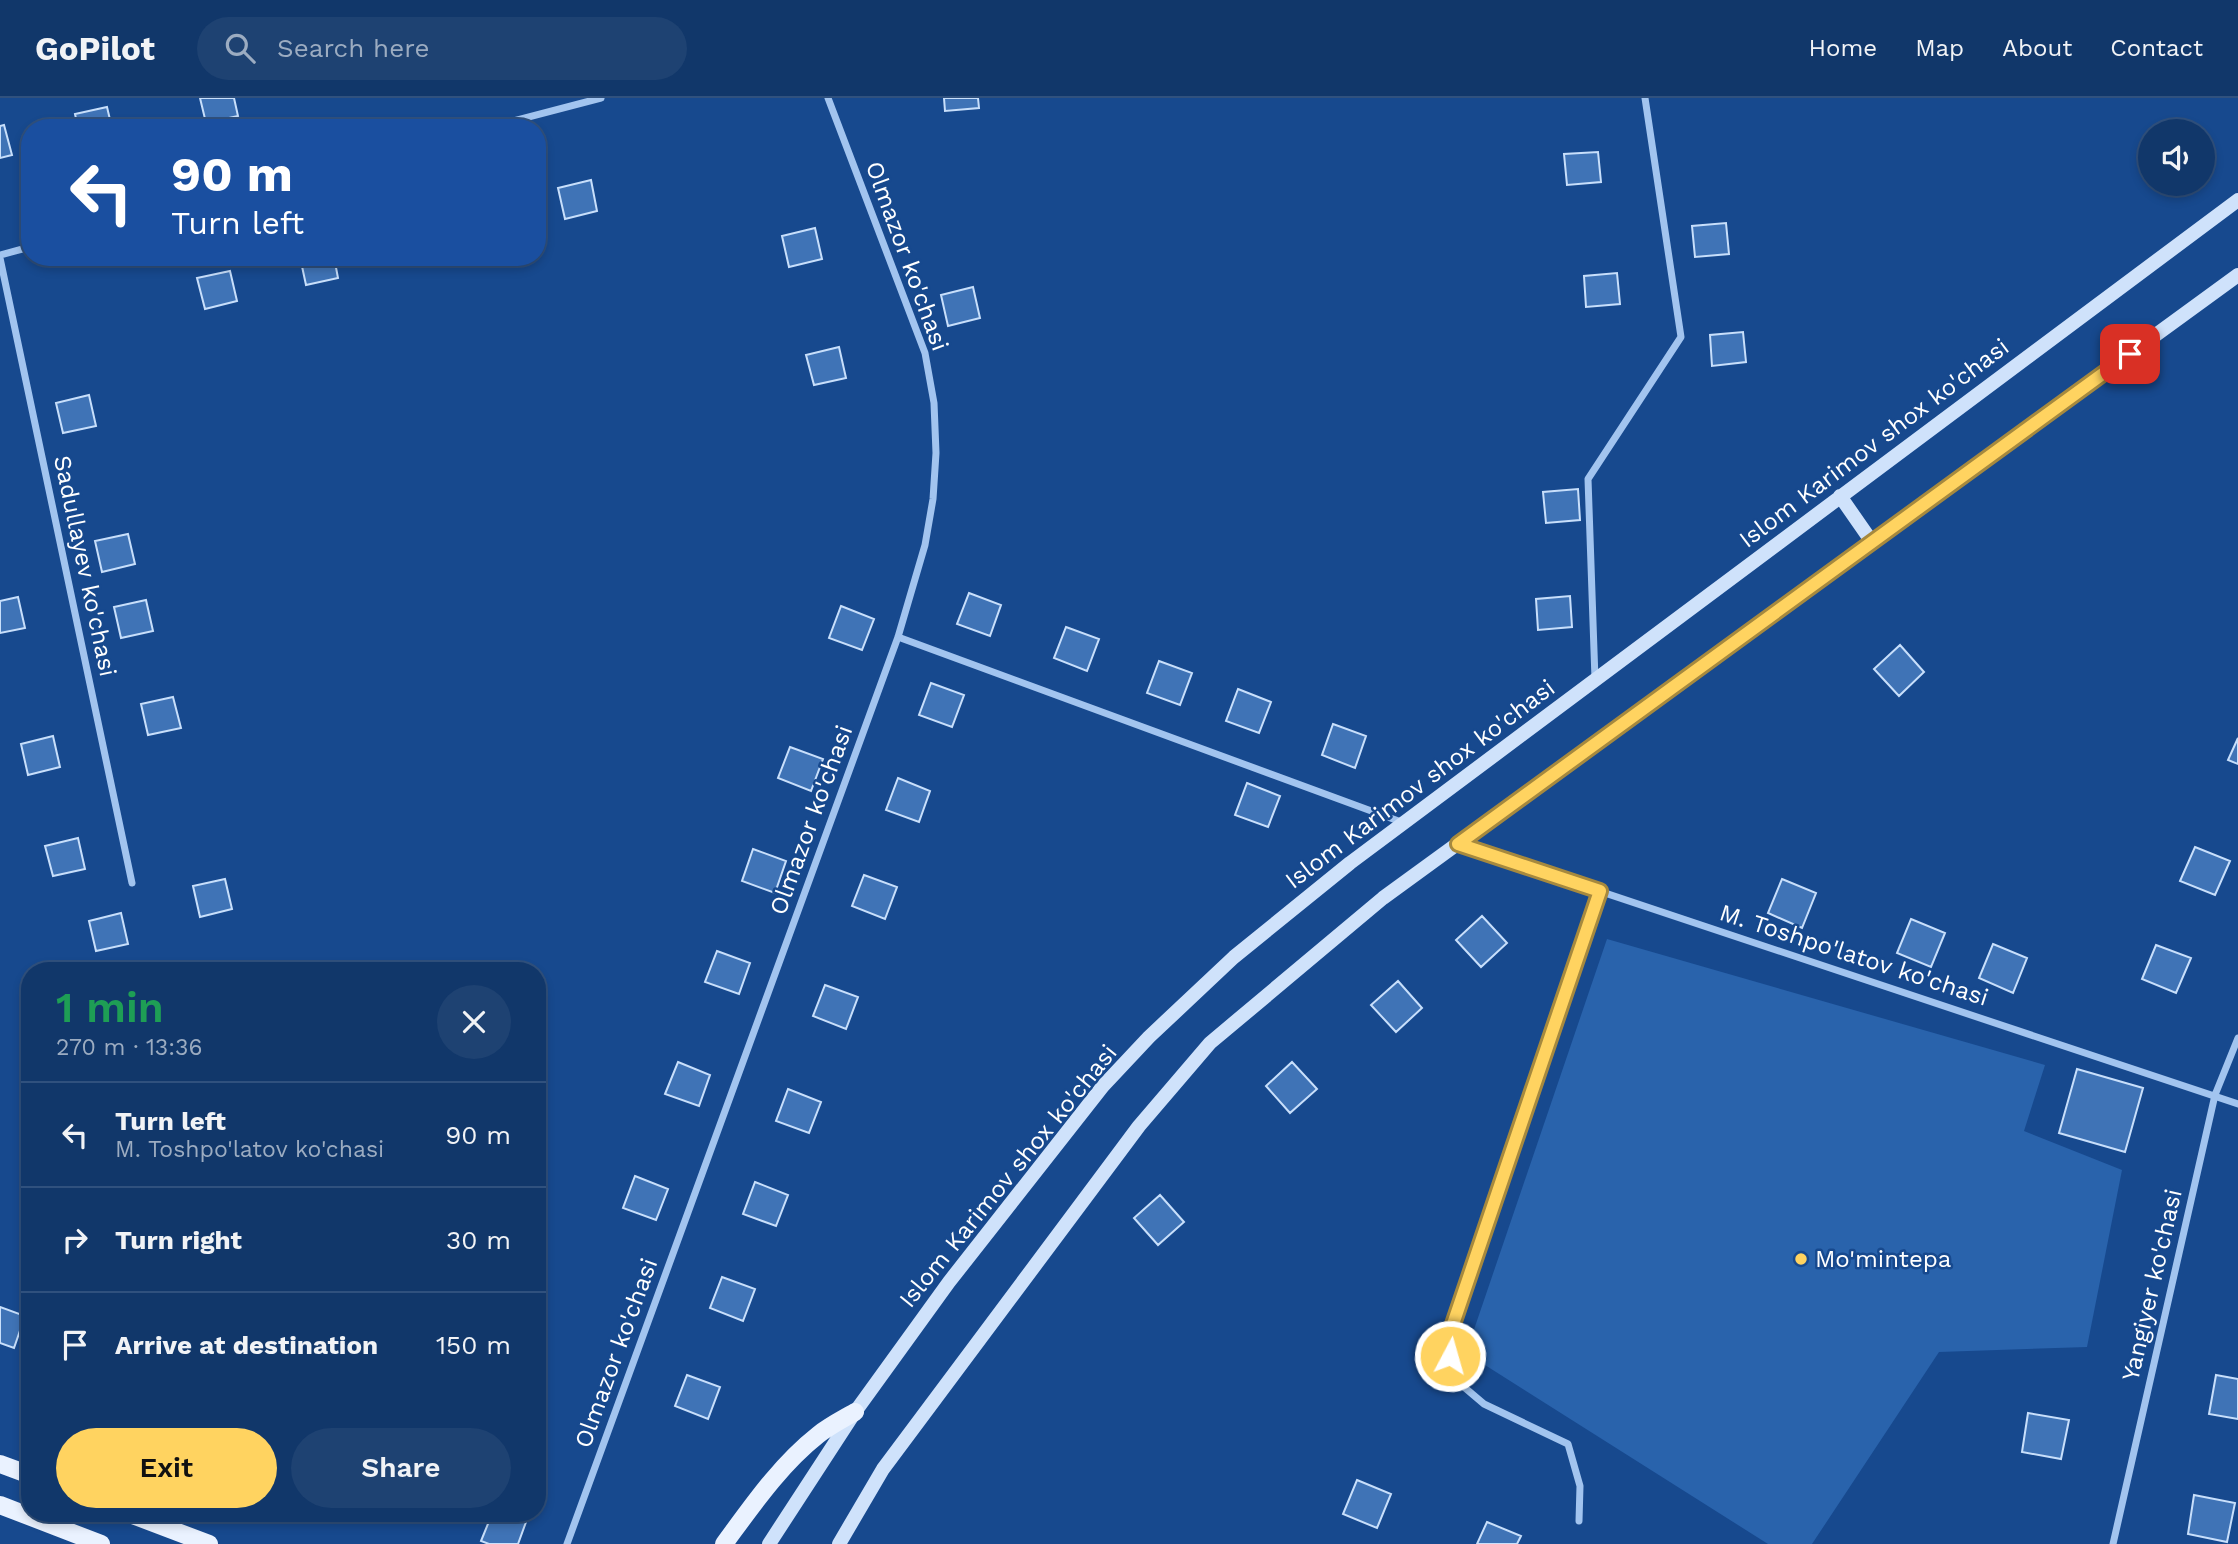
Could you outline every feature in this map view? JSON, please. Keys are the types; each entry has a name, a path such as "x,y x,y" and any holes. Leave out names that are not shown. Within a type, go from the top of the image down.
{"main road":[{"name":"Islom Karimov shox ko'chasi","path":"769,1544 855,1412 949,1282 1112,1076 1234,957 1404,823 2238,200"},
{"path":"839,1544 883,1469 1139,1126 1210,1043 1383,898 2238,275"},
{"path":"1840,496 1871,542"},
{"path":"724,1544 762,1492 794,1458 819,1434 855,1412"},
{"path":"0,1464 21,1472"},
{"path":"0,1505 21,1515"},
{"path":"36,1522 72,1539 101,1544"},
{"path":"151,1522 209,1544"}],"street":[{"path":"521,119 601,98"},
{"name":"Olmazor ko'chasi","path":"567,1544 898,637 925,545 933,499 936,453 933,403 921,342 828,98"},
{"path":"1595,679 1588,479 1681,337 1644,98"},
{"name":"Sadullayev ko'chasi","path":"21,250 0,256 132,883"},
{"path":"898,637 1404,823"},
{"name":"M. Toshpo'latov ko'chasi","path":"1458,844 2238,1104"},
{"path":"1579,1521 1580,1486 1568,1444 1484,1404 1451,1376 1449,1336 1600,891"},
{"name":"Yangiyer ko'chasi","path":"2113,1544 2215,1095 2238,1038"}],"shaded area":[{"name":"Mo'mintepa","path":"1607,939 2045,1065 2024,1131 2122,1170 2087,1347 1939,1352 1812,1544 1768,1544 1466,1353"}],"building":[{"path":"200,98 234,98 238,116 205,119"},
{"path":"944,98 978,98 979,108 945,111"},
{"path":"107,107 110,119 76,119 75,114"},
{"path":"4,125 12,155 0,158 0,126"},
{"path":"1598,152 1601,182 1567,185 1564,154"},
{"path":"591,180 597,211 565,219 558,188"},
{"path":"1726,223 1729,254 1695,257 1692,226"},
{"path":"815,228 822,259 789,267 782,236"},
{"path":"302,266 336,266 338,278 306,285"},
{"path":"230,271 237,301 205,309 197,278"},
{"path":"1617,273 1620,304 1586,307 1584,276"},
{"path":"973,287 980,318 948,326 941,295"},
{"path":"1743,332 1746,362 1712,366 1710,335"},
{"path":"839,347 846,378 814,385 806,355"},
{"path":"89,395 96,426 63,433 56,403"},
{"path":"1578,489 1580,520 1546,523 1543,492"},
{"path":"128,534 135,564 102,572 95,541"},
{"path":"969,593 1001,605 990,636 957,624"},
{"path":"1570,596 1572,627 1538,630 1536,599"},
{"path":"18,597 25,628 0,633 0,601"},
{"path":"146,600 153,631 121,638 114,607"},
{"path":"841,606 874,619 862,650 829,638"},
{"path":"1066,627 1099,639 1087,671 1054,658"},
{"path":"1900,645 1924,672 1899,696 1874,669"},
{"path":"1159,661 1192,673 1180,705 1147,693"},
{"path":"931,683 964,695 952,727 919,715"},
{"path":"1238,689 1271,702 1259,733 1226,721"},
{"path":"173,697 181,728 148,735 141,704"},
{"path":"1333,724 1366,736 1355,768 1322,755"},
{"path":"53,736 60,767 28,775 21,744"},
{"path":"2238,738 2238,764 2228,760"},
{"path":"790,747 823,759 811,791 778,778"},
{"path":"898,778 930,791 919,822 886,810"},
{"path":"1247,783 1280,796 1268,827 1235,815"},
{"path":"78,838 85,869 53,876 45,846"},
{"path":"2195,847 2230,861 2215,895 2180,881"},
{"path":"753,849 786,861 775,893 742,881"},
{"path":"864,875 897,887 885,919 852,906"},
{"path":"225,879 232,909 200,917 193,886"},
{"path":"1782,879 1816,893 1802,928 1768,913"},
{"path":"121,913 128,944 96,951 89,921"},
{"path":"1482,916 1507,943 1481,967 1456,940"},
{"path":"1911,919 1945,933 1931,967 1897,953"},
{"path":"1993,944 2027,958 2013,993 1979,978"},
{"path":"2156,945 2191,958 2176,993 2142,979"},
{"path":"717,951 750,963 739,994 705,982"},
{"path":"1398,981 1422,1008 1396,1032 1371,1005"},
{"path":"825,985 858,997 846,1029 813,1016"},
{"path":"678,1062 710,1075 699,1106 665,1094"},
{"path":"1292,1062 1317,1089 1290,1113 1266,1086"},
{"path":"2077,1069 2143,1088 2125,1152 2059,1133"},
{"path":"788,1089 821,1102 809,1133 776,1121"},
{"path":"635,1176 668,1189 656,1220 623,1208"},
{"path":"755,1182 788,1195 776,1226 743,1214"},
{"path":"1160,1195 1184,1222 1158,1245 1134,1218"},
{"path":"722,1277 755,1289 743,1321 710,1308"},
{"path":"0,1307 21,1315 21,1328 14,1348 0,1343"},
{"path":"687,1375 720,1387 708,1419 675,1406"},
{"path":"2216,1375 2238,1379 2238,1419 2209,1414"},
{"path":"2028,1413 2069,1420 2061,1459 2022,1452"},
{"path":"1357,1480 1391,1494 1377,1528 1343,1514"},
{"path":"2194,1495 2235,1503 2227,1542 2188,1534"},
{"path":"489,1522 526,1522 518,1544 489,1544 481,1541"},
{"path":"1487,1522 1521,1536 1517,1544 1477,1544"}],"place":[{"name":"Mo'mintepa","path":"1801,1259"}],"route":[{"path":"1450,1356 1449,1336 1600,891 1458,844 2130,354"}]}
